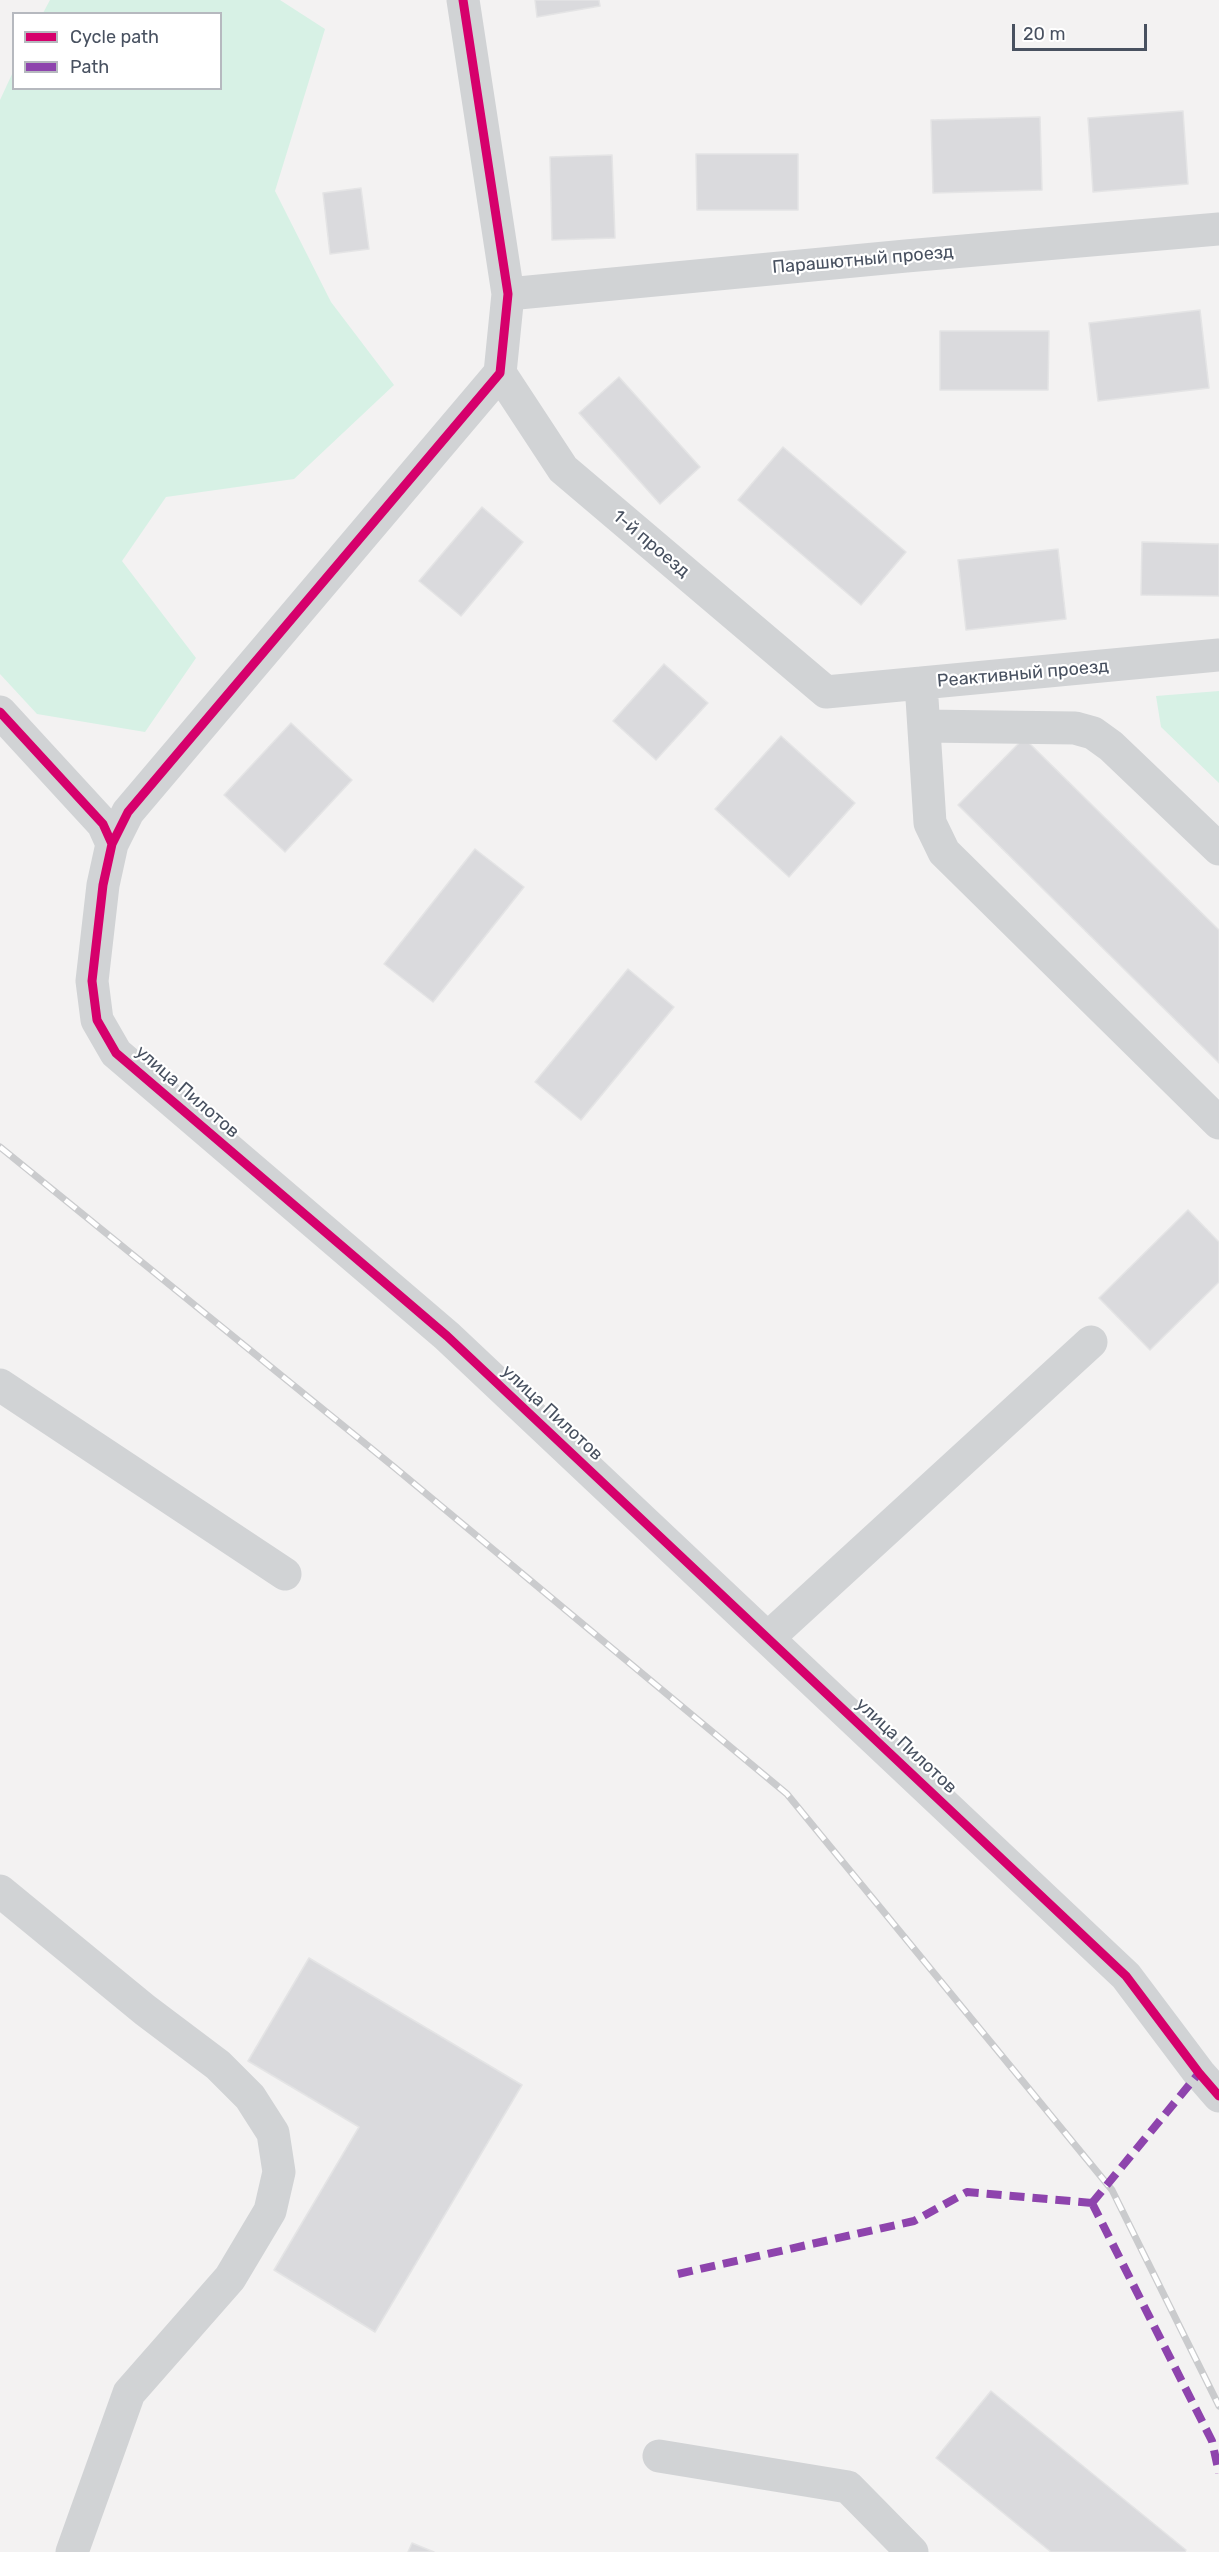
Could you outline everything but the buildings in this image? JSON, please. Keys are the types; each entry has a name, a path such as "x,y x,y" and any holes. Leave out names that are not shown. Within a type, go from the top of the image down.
{"street":[{"path":"463,0 508,294 500,373"},
{"name":"Парашютный проезд","path":"508,294 1219,229"},
{"name":"1-й проезд","path":"500,373 563,469 826,692"},
{"name":"улица Пилотов","path":"500,373 128,812 112,844 103,885 92,981 97,1020 116,1053 447,1336 1126,1976 1219,2096"},
{"name":"Реактивный проезд","path":"826,692 1219,655"},
{"path":"921,683 930,823 944,852 1219,1123"},
{"path":"0,712 103,824 112,844"},
{"path":"924,726 1075,728 1093,734 1111,746 1219,849"},
{"path":"768,1638 1090,1342"},
{"path":"0,1385 285,1574"},
{"path":"0,1890 145,2010 218,2065 249,2097 273,2133 279,2172 270,2211 230,2278 129,2393 72,2552"},
{"path":"659,2456 848,2487 912,2552"}],"green space":[{"path":"50,0 280,0 325,29 275,191 331,302 394,385 294,479 166,497 122,561 196,658 145,732 37,714 0,674 0,100 12,74 12,90 222,90 222,12 44,12"},
{"path":"1219,691 1219,783 1161,727 1156,696"}],"railway":[{"path":"0,1147 394,1467 787,1794 1112,2190 1219,2406"}],"marked path":[{"path":"1092,2203 1199,2073"},
{"path":"678,2274 914,2221 967,2192 1092,2203"},
{"path":"1092,2203 1212,2441 1219,2473"}],"cycle path":[{"path":"112,844 128,812 500,373 508,294 463,0"},
{"path":"0,712 103,824 112,844 103,885 92,981 97,1020 116,1053 447,1336 1126,1976 1219,2096"}]}
